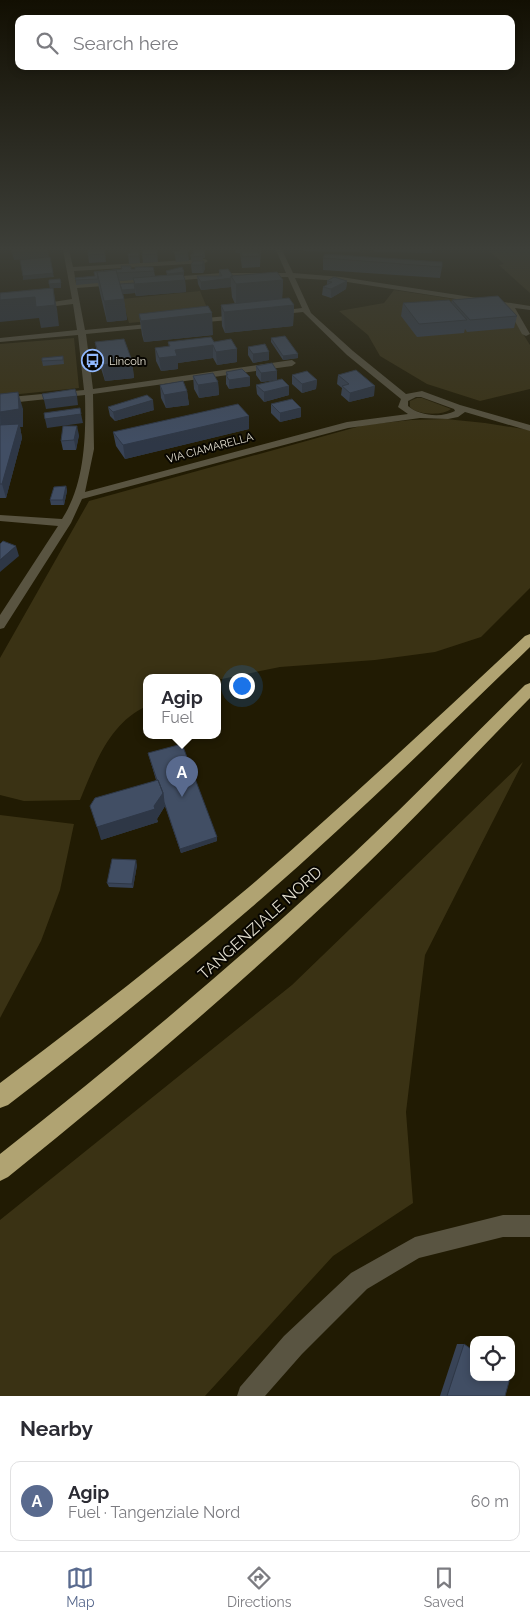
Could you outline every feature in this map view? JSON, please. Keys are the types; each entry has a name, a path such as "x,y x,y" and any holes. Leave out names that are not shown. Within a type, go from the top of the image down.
{"highway":[{"name":"TANGENZIALE NORD","path":"0,1097 103,1019 291,862 530,639"},
{"name":"TANGENZIALE NORD","path":"0,1169 97,1093 234,975 360,859 530,689"}],"street":[{"path":"0,625 66,523 79,497 91,436 89,392 79,315"},
{"path":"310,315 340,344 368,366 404,402 410,413 417,416"},
{"path":"516,315 526,334"},
{"path":"187,322 247,316"},
{"path":"0,340 168,324"},
{"path":"0,401 89,392 292,363"},
{"path":"368,366 422,394 457,407 530,428"},
{"name":"VIA CIAMARELLA","path":"79,497 347,425 404,402 416,394 422,394"},
{"path":"452,417 460,412 457,407"},
{"name":"VIA CIAMARELLA","path":"347,425 417,416 452,417"},
{"path":"452,417 514,424"},
{"path":"0,518 66,523"},
{"path":"249,1396 293,1344 359,1281 415,1248 504,1226 530,1226"}],"shaded area":[{"path":"127,315 209,315 129,323"},
{"path":"344,315 511,315 530,345 530,389 480,401 427,384 380,356 368,335"},
{"path":"74,338 79,388 0,396 0,344"},
{"path":"422,398 451,409 436,414 418,412 410,407 410,401"},
{"path":"446,419 530,430 530,588 481,637 435,652 375,660 280,667 221,679 221,674 143,674 143,708 134,713 113,734 91,773 80,800 24,801 0,795 0,658 89,501 364,425 411,420"},
{"path":"523,762 425,955 406,1112 413,1203 333,1256 205,1396 0,1396 0,1220 292,985"},
{"path":"0,815 74,824 60,890 41,941 0,1018"}],"building":[{"path":"139,315 193,315 141,321"},
{"path":"412,315 463,315 467,320 419,324"},
{"path":"466,315 517,316 470,320"},
{"path":"285,336 298,354 283,356 271,338"},
{"path":"211,337 214,342 231,339 237,349 216,352 213,345 175,350 177,356 159,358 155,348 170,346 168,342"},
{"path":"124,339 132,361 102,365 95,342"},
{"path":"265,344 269,352 253,354 248,347"},
{"path":"63,356 63,360 42,361 42,358"},
{"path":"272,363 277,371 261,373 256,366"},
{"path":"242,369 250,377 229,380 226,375 228,375 226,372"},
{"path":"356,370 375,386 350,393 342,386 349,384 338,375"},
{"path":"307,371 317,380 302,384 292,375"},
{"path":"213,373 218,382 198,385 193,376"},
{"path":"282,379 289,386 264,392 256,385"},
{"path":"183,381 187,391 164,395 160,385"},
{"path":"75,389 77,396 44,400 42,394"},
{"path":"18,392 19,409 0,412 0,394"},
{"path":"147,395 153,400 113,412 108,407"},
{"path":"292,399 301,408 280,413 271,404"},
{"path":"238,404 249,416 123,445 113,432"},
{"path":"80,408 81,414 45,419 44,413"},
{"path":"19,424 2,484 0,484 0,425"},
{"path":"63,426 77,426 74,440 61,441"},
{"path":"66,486 63,500 50,500 54,487"},
{"path":"3,541 16,546 0,560 0,544"},
{"path":"182,744 217,837 180,849 164,802 163,793 148,753"},
{"path":"158,780 163,793 154,806 155,809 97,827 90,806 95,798"},
{"path":"112,859 136,860 132,884 107,883"},
{"path":"464,1344 470,1348 470,1381 509,1381 505,1396 447,1396"}],"place":[{"name":"Lincoln","path":"93,361"},
{"name":"Agip","path":"182,797"}]}
